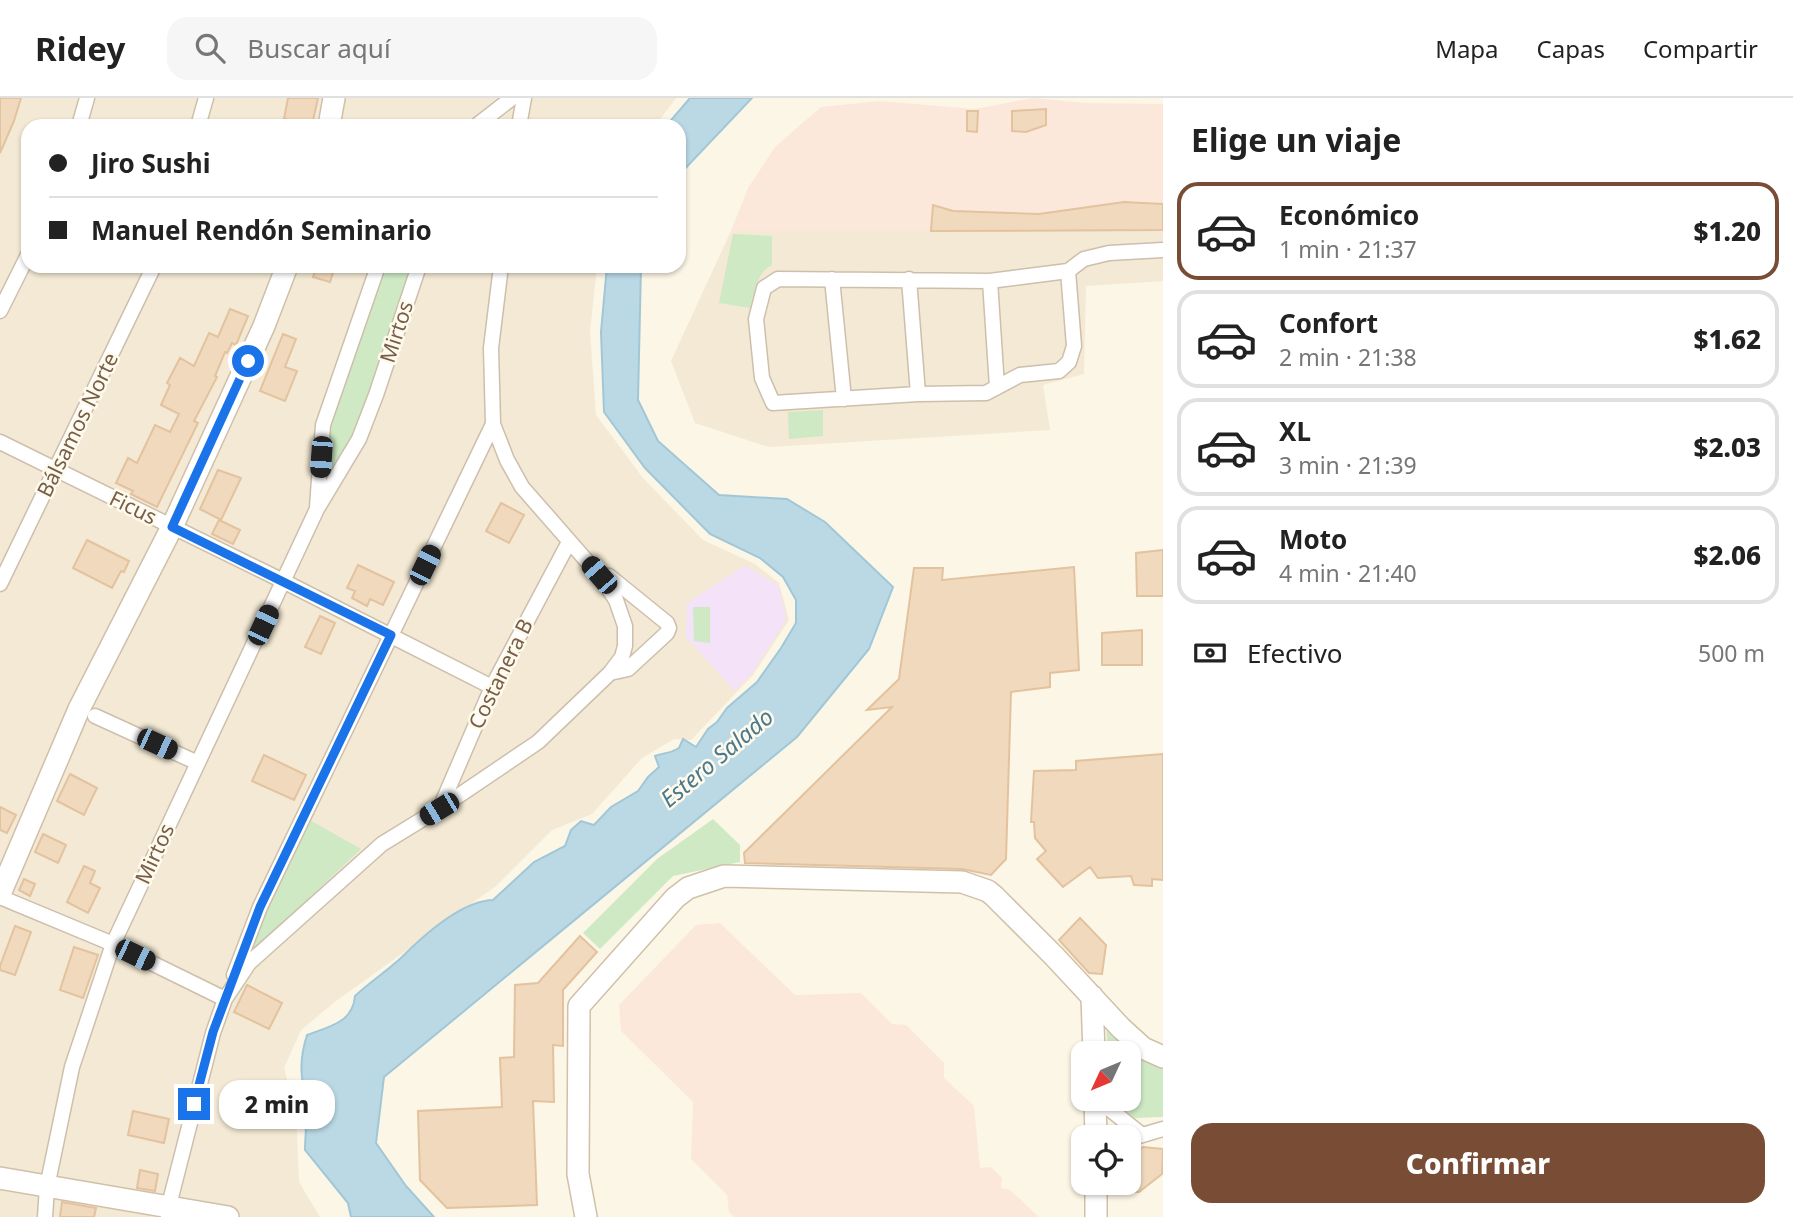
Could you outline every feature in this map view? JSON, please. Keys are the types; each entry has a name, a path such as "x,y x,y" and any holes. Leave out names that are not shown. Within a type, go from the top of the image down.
{"street":[{"path":"81,119 87,98"},
{"path":"200,119 206,98"},
{"path":"330,119 334,98"},
{"path":"485,119 512,98"},
{"path":"520,119 524,98"},
{"path":"1068,271 1074,346 1069,362 1059,371 1020,375 986,393 918,394 773,403 762,378 756,319 764,288 778,279 990,281 1068,271 1084,259 1108,253 1163,250"},
{"path":"0,311 21,269"},
{"name":"Bálsamos Norte","path":"0,584 151,273"},
{"path":"225,999 113,944 0,896 79,709 172,527 264,326 284,273"},
{"name":"Mirtos","path":"317,509 323,425 376,273"},
{"name":"Mirtos","path":"45,1217 47,1187 72,1067 113,944 317,509 359,439 417,273"},
{"path":"225,999 249,963 382,844 538,742 610,673 624,652 625,626 616,600 599,575 522,487 507,460 493,424 491,340 500,273"},
{"path":"832,279 844,399"},
{"path":"909,279 918,394"},
{"path":"990,281 997,387"},
{"path":"167,1212 213,1032 260,907 493,424"},
{"name":"Ficus","path":"0,442 284,581 492,687"},
{"name":"Costanera B","path":"439,809 492,687 569,542"},
{"path":"599,575 609,576 669,628 667,634 628,669 610,673"},
{"path":"95,716 198,763"},
{"path":"579,1217 579,1006 675,898 688,888 724,876 962,882 988,891 1121,1028 1143,1048 1163,1057"},
{"path":"1092,996 1094,1041"},
{"path":"1109,1111 1123,1125"},
{"path":"1141,1136 1163,1129"},
{"path":"578,1174 586,1217"},
{"path":"0,1178 167,1212 228,1217"},
{"path":"1096,1195 1096,1217"}],"shaded area":[{"path":"0,98 676,98 660,119 21,119 21,273 596,273 590,332 596,415 643,478 703,540 755,564 779,583 789,620 753,675 691,740 674,739 642,758 592,814 552,830 496,886 336,1001 301,1030 284,1068 296,1112 299,1182 320,1217 0,1217"},
{"path":"1033,98 1086,103 1163,104 1163,231 731,231 748,188 775,147 821,107 880,101 975,109"},
{"path":"731,231 1163,231 1163,281 1086,286 1084,374 1043,385 1050,430 769,447 695,423 671,361"},
{"path":"745,565 779,586 786,620 752,673 735,691 686,637 687,603"},
{"path":"720,923 795,995 861,993 892,1024 906,1025 944,1063 944,1078 974,1106 980,1168 991,1167 1002,1178 1001,1188 1010,1190 1039,1217 734,1217 729,1212 727,1195 691,1159 693,1102 621,1031 619,1005 696,925"}],"green space":[{"path":"733,234 772,236 772,265 759,278 750,308 719,303"},
{"path":"372,273 410,273 357,431 317,509 324,425"},
{"path":"823,410 823,436 789,439 788,412"},
{"path":"693,607 710,607 710,643 694,641"},
{"path":"308,819 361,849 238,965"},
{"path":"713,819 740,845 740,862 673,876 600,949 583,933 657,859"},
{"path":"1106,1024 1125,1041 1107,1041"},
{"path":"1141,1056 1163,1067 1163,1117 1134,1118 1125,1111 1141,1111"}],"water":[{"path":"690,98 752,98 686,168 686,119 672,119"},
{"name":"Estero Salado","path":"606,273 641,273 638,400 658,441 719,495 787,499 825,522 893,587 869,649 797,737 384,1077 376,1143 406,1186 434,1217 351,1217 348,1203 305,1150 306,1116 301,1065 307,1035 338,1023 350,1012 355,996 444,921 468,906 493,900 534,862 565,846 571,830 581,821 594,825 611,807 638,791 659,767 655,756 679,748 683,739 696,747 727,708 757,682 796,623 796,600 783,577 760,558 710,534 645,468 604,412 601,332"}],"building":[{"path":"0,98 21,98 0,153"},
{"path":"288,98 318,98 313,119 284,119"},
{"path":"1046,109 1046,125 1026,132 1012,131 1012,111"},
{"path":"967,111 978,111 977,132 967,131"},
{"path":"1124,202 1163,204 1163,230 931,231 933,205 953,211 1039,214"},
{"path":"314,273 333,273 330,282 313,277"},
{"path":"230,309 248,316 236,345 232,343 227,353 225,352 215,376 217,377 194,421 198,423 157,507 116,483 128,458 137,463 155,425 170,432 179,414 161,405 170,385 167,383 180,358 194,366 209,333 218,337"},
{"path":"283,334 296,339 285,367 297,371 285,401 260,391"},
{"path":"218,470 241,478 221,520 200,509"},
{"path":"501,503 524,515 509,543 486,531"},
{"path":"219,520 240,530 233,544 212,534"},
{"path":"87,540 129,561 112,588 73,568"},
{"path":"1163,550 1163,596 1137,596 1136,553"},
{"path":"358,565 394,582 383,605 370,599 367,606 352,598 355,591 347,588"},
{"path":"1074,567 1079,670 1050,673 1050,687 1011,692 1006,859 991,875 962,869 745,863 744,853 892,707 867,710 899,679 914,568 943,568 942,580"},
{"path":"320,616 335,623 321,654 305,647"},
{"path":"1142,630 1142,665 1102,665 1102,633"},
{"path":"1163,754 1163,880 1152,879 1152,886 1134,885 1131,876 1098,878 1090,867 1063,887 1037,859 1046,851 1035,838 1034,822 1031,822 1034,771 1076,770 1076,761"},
{"path":"264,755 306,775 294,800 252,781"},
{"path":"70,774 97,788 84,815 57,801"},
{"path":"0,807 16,815 7,833 0,830"},
{"path":"43,834 66,845 58,863 35,852"},
{"path":"84,866 95,871 90,883 100,888 88,913 67,902"},
{"path":"24,879 35,884 30,896 19,890"},
{"path":"1080,918 1106,945 1102,974 1089,973 1059,940"},
{"path":"15,926 31,932 15,975 0,970 0,966"},
{"path":"580,936 597,952 563,990 563,1046 553,1045 554,1102 533,1101 537,1205 447,1208 420,1180 418,1111 502,1107 500,1058 514,1057 515,985 538,983"},
{"path":"74,947 98,955 83,998 60,990"},
{"path":"247,985 282,1003 269,1029 234,1012"},
{"path":"133,1111 169,1119 164,1143 128,1135"},
{"path":"1141,1149 1163,1149 1162,1174 1141,1190"},
{"path":"140,1170 158,1174 155,1191 137,1188"},
{"path":"62,1202 96,1208 94,1217 60,1217"}],"route":[{"path":"194,1104 219,1013 260,907 391,635 172,527 248,361"}]}
